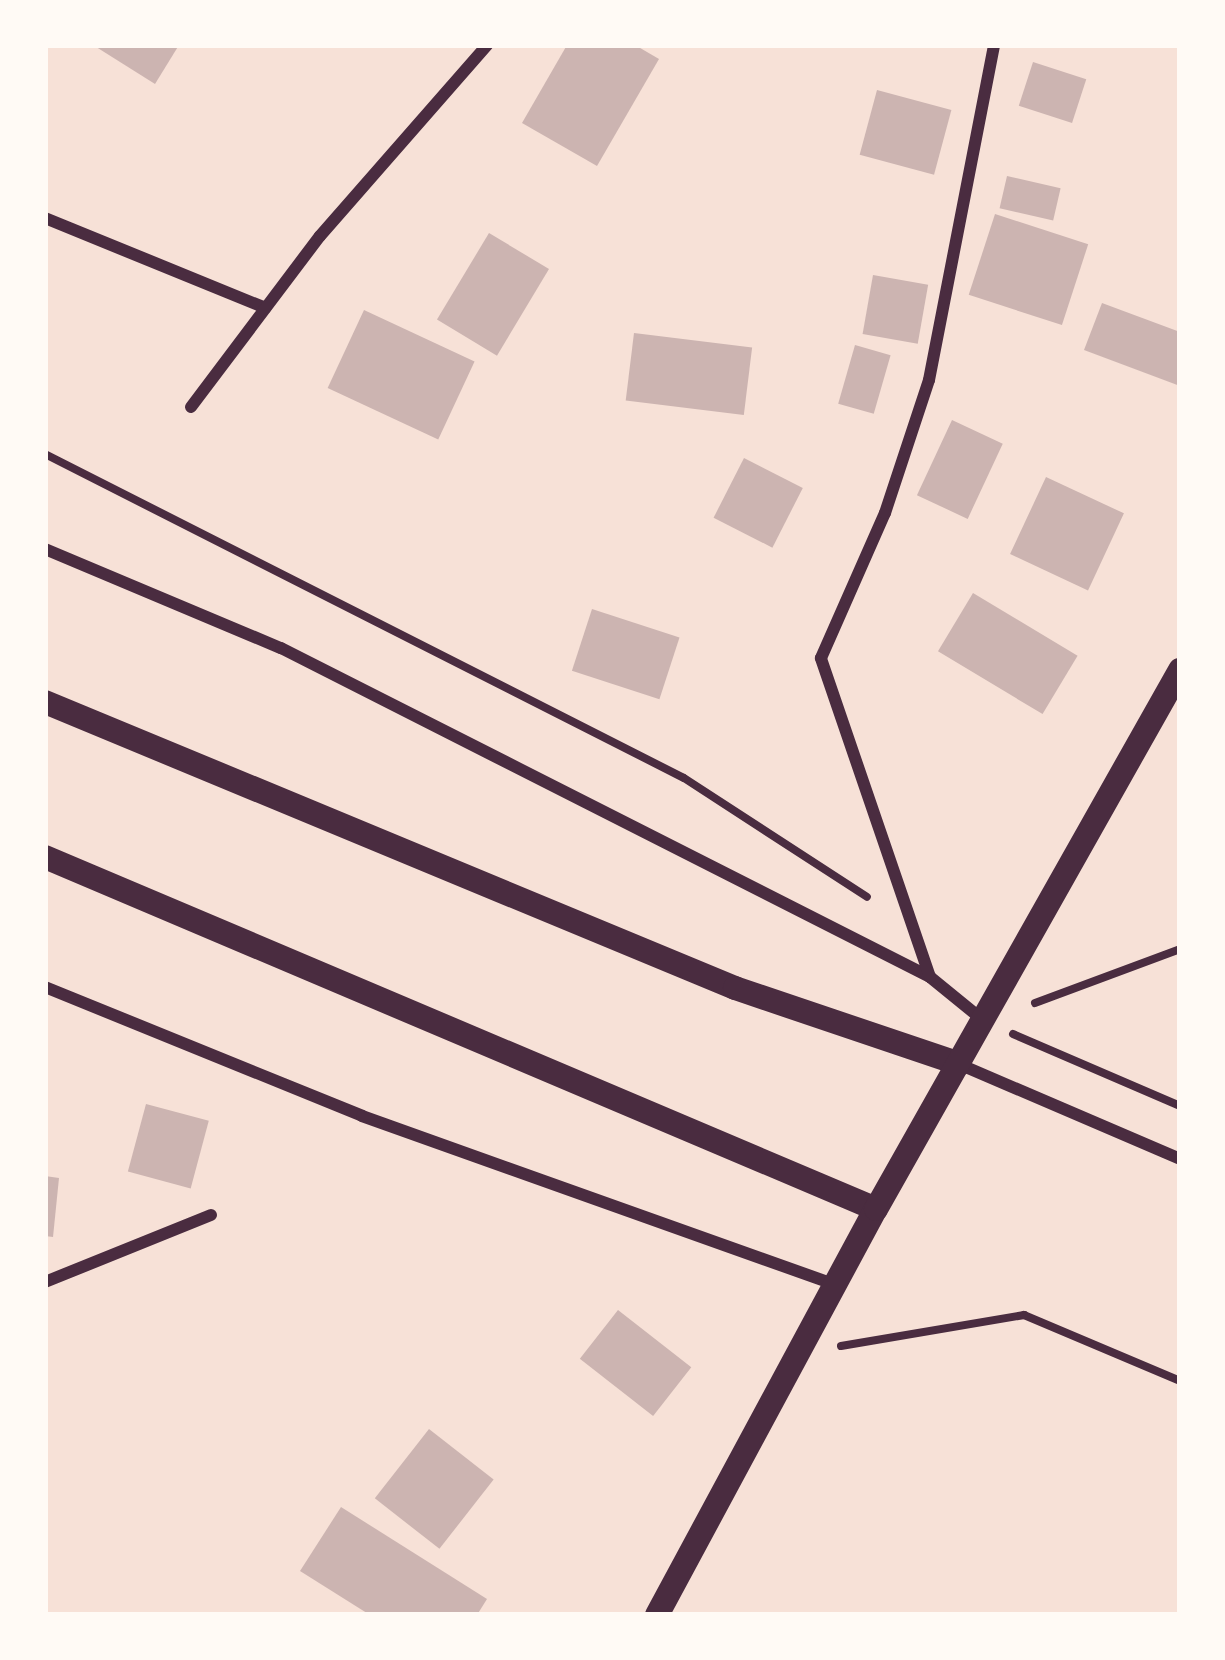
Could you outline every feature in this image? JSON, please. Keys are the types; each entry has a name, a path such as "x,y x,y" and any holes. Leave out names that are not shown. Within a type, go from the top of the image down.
{"main road":[{"path":"657,1615 876,1209 1180,670"},
{"path":"45,702 735,988 960,1064"},
{"path":"45,857 876,1209"}],"street":[{"path":"191,407 320,236 487,45"},
{"path":"930,977 821,658 885,513 929,380 994,45"},
{"path":"45,218 265,308"},
{"path":"45,549 281,648 930,977 985,1022"},
{"path":"45,987 362,1116 836,1285"},
{"path":"960,1064 1180,1159"},
{"path":"45,1282 211,1215"}],"path":[{"path":"45,454 684,778 913,926"},
{"path":"985,1022 1180,949"},
{"path":"985,1022 1180,1106"},
{"path":"798,1354 1032,1318 1180,1381"}],"building":[{"path":"93,45 179,45 155,84"},
{"path":"567,45 635,45 659,59 597,166 522,123"},
{"path":"1033,62 1086,79 1072,123 1019,106"},
{"path":"877,90 951,110 934,175 860,155"},
{"path":"1007,176 1061,188 1053,221 1000,208"},
{"path":"995,214 1088,244 1062,325 969,295"},
{"path":"489,233 549,269 497,356 437,320"},
{"path":"873,275 928,285 918,344 863,334"},
{"path":"1102,303 1180,332 1180,386 1084,350"},
{"path":"364,310 475,362 438,440 328,388"},
{"path":"634,333 752,348 744,415 626,400"},
{"path":"855,345 891,355 874,414 838,404"},
{"path":"952,420 1003,444 968,519 917,495"},
{"path":"744,458 803,488 772,548 714,518"},
{"path":"1046,477 1124,513 1088,590 1010,554"},
{"path":"973,593 1078,656 1043,714 938,651"},
{"path":"592,609 679,637 659,699 572,671"},
{"path":"146,1104 209,1121 191,1188 128,1172"},
{"path":"45,1176 59,1178 53,1237 45,1236"},
{"path":"618,1310 691,1367 653,1416 580,1359"},
{"path":"429,1429 494,1479 439,1549 375,1498"},
{"path":"341,1507 487,1599 477,1615 370,1615 300,1571"}]}
